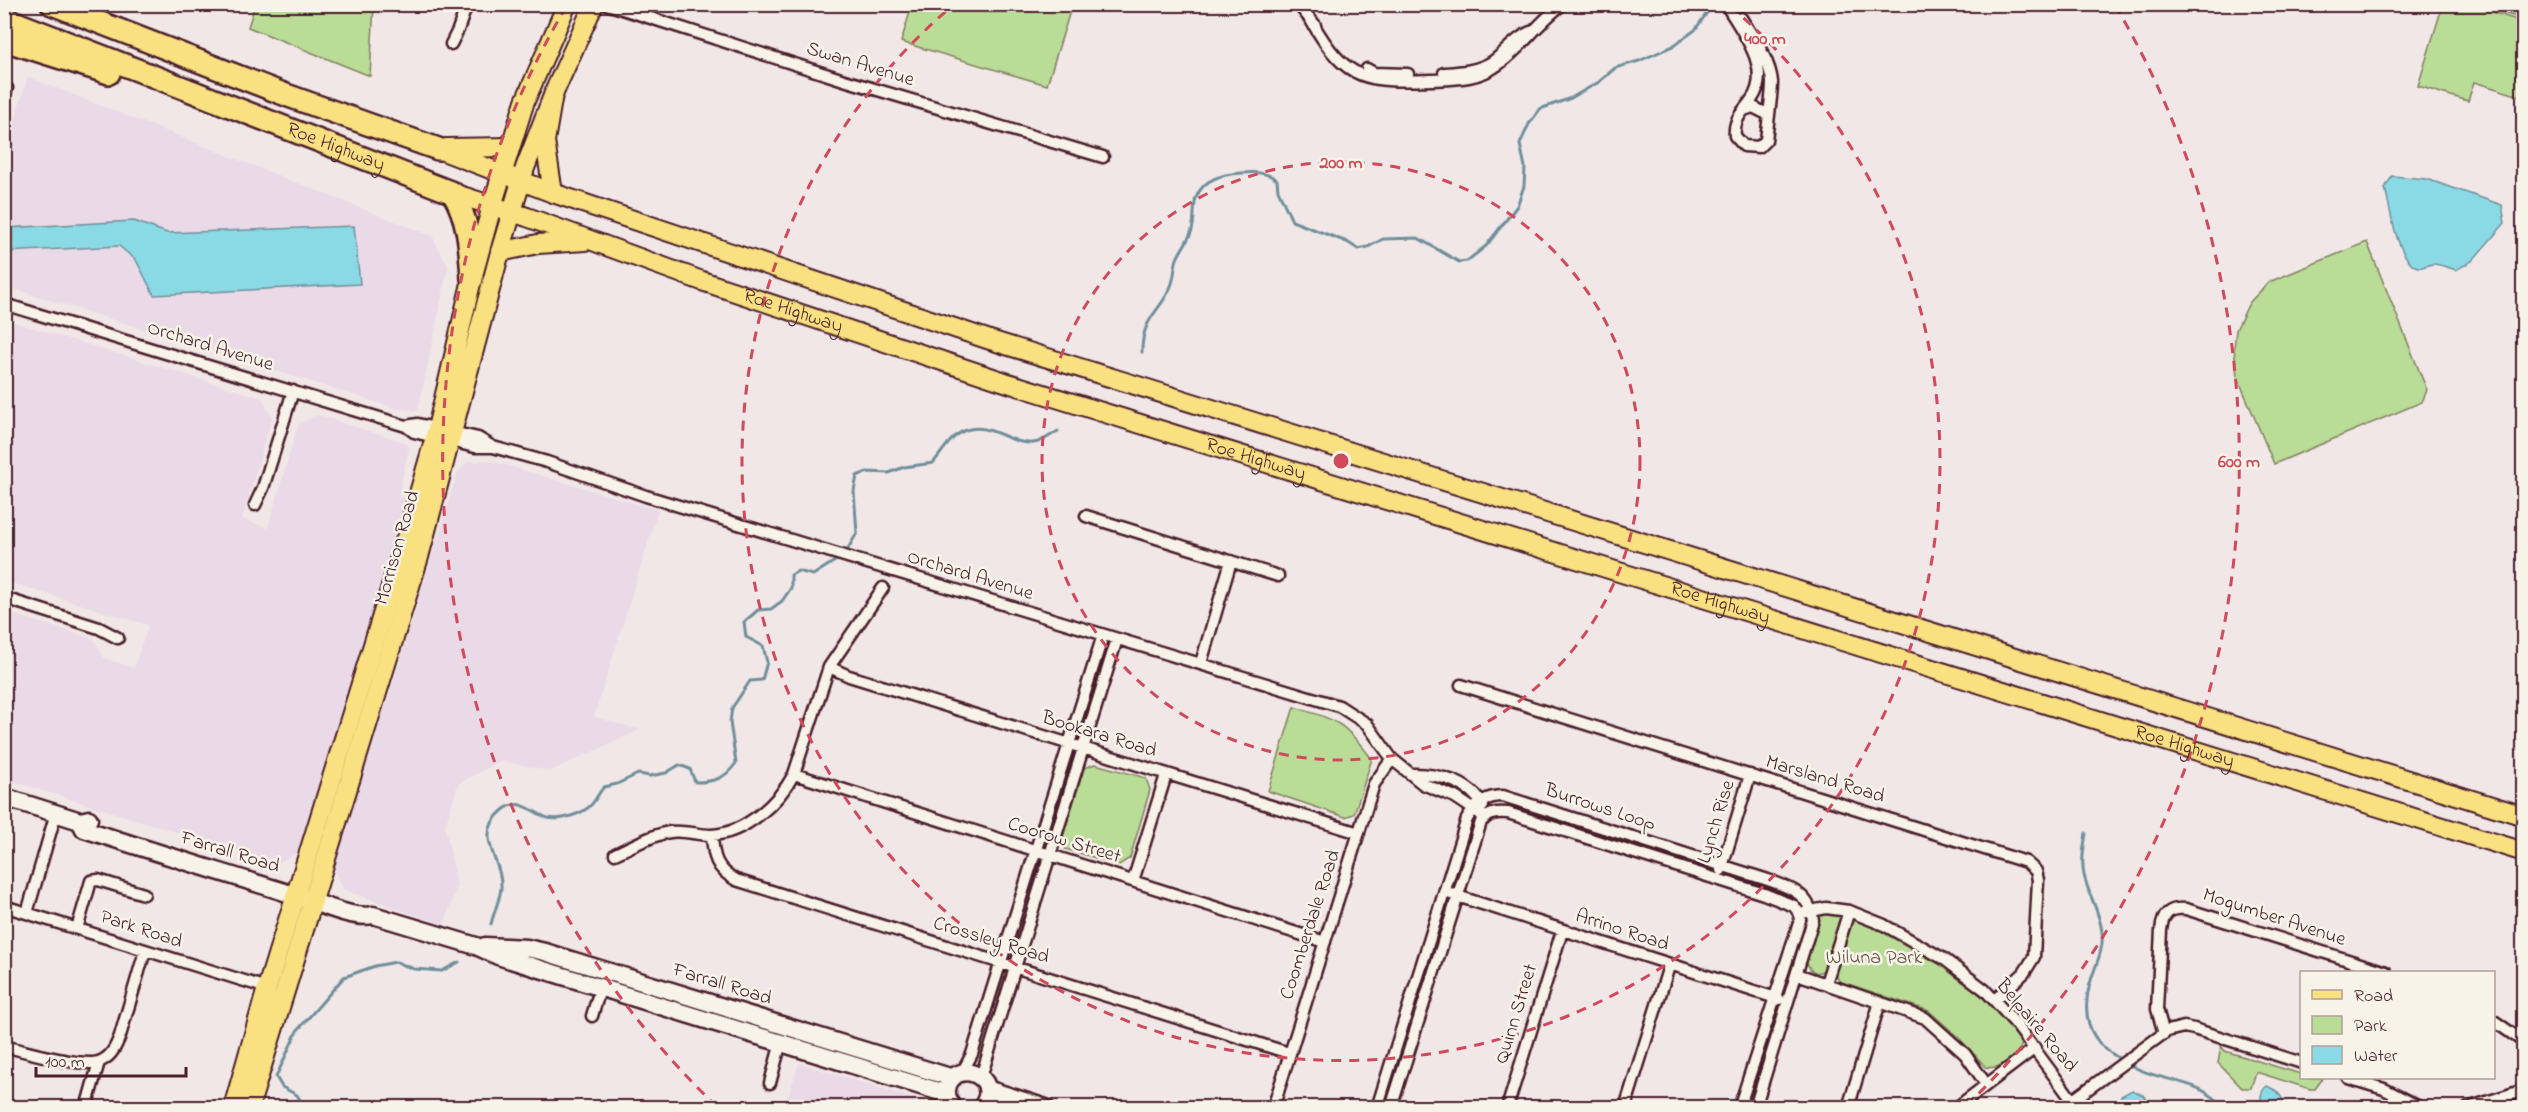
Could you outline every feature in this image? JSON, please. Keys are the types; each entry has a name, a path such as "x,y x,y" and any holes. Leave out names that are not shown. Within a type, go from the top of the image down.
{"highway":[{"name":"Roe Highway","path":"52,4 286,95 438,149"},
{"name":"Roe Highway","path":"4,18 453,193"},
{"path":"4,40 295,133"},
{"path":"453,193 467,224 472,279"}],"main road":[{"name":"Morrison Road","path":"444,435 472,279 492,206 525,101 567,4"},
{"name":"Morrison Road","path":"249,1107 376,636 444,435 521,181 552,100 594,4"},
{"path":"552,100 545,141 553,193"},
{"path":"438,149 510,147"},
{"name":"Roe Highway","path":"438,149 553,193 990,340 2523,816"},
{"name":"Roe Highway","path":"453,193 702,281 1008,383 2523,852"},
{"path":"500,252 538,244 590,240"},
{"name":"Farrall Road","path":"4,797 80,821 84,829 305,894 368,909 373,915 476,946 533,958 586,973 954,1088 972,1072 985,1097"},
{"name":"Morrison Road","path":"233,1107 267,988 305,894"},
{"name":"Farrall Road","path":"586,973 601,986 652,994"},
{"name":"Farrall Road","path":"706,1011 781,1042 922,1077"},
{"path":"985,1097 1046,1107"}],"street":[{"path":"450,44 459,30 467,4"},
{"name":"Swan Avenue","path":"607,4 853,82 1103,157"},
{"path":"1298,4 1329,51 1342,63 1370,79 1388,82 1473,77 1499,64 1522,45 1533,30 1563,4"},
{"path":"1725,4 1753,52 1759,69 1756,92 1735,124 1735,136 1740,143 1748,147 1759,147 1764,143 1768,130 1772,82 1759,48 1733,4"},
{"path":"1744,110 1753,107 1769,116"},
{"name":"Orchard Avenue","path":"4,304 406,426 414,432 478,438 493,447 547,462 646,496 1201,663 1349,710 1367,724 1392,759 1427,786 1477,806"},
{"path":"255,505 263,488 293,391"},
{"path":"1086,516 1278,576"},
{"path":"1201,663 1232,561"},
{"path":"615,854 657,835 672,832 712,835 733,830 768,807 785,790 794,774 830,667 883,588"},
{"path":"4,598 99,628 118,638"},
{"path":"954,1088 972,1054 1103,635"},
{"path":"985,1097 996,1027 1117,639"},
{"name":"Bookara Road","path":"830,667 849,676 1068,745 1359,833"},
{"name":"Marsland Road","path":"1461,685 2015,857 2032,866 2038,880 2034,957 2024,973 1995,1000"},
{"name":"Coomberdale Road","path":"1273,1107 1374,784 1392,759"},
{"name":"Coorow Street","path":"794,774 1325,942"},
{"path":"1133,881 1166,775"},
{"name":"Lynch Rise","path":"1718,879 1750,776"},
{"name":"Burrows Loop","path":"1477,806 1492,796 1503,796 1529,804 1768,880 1798,892 1808,902 1812,911"},
{"path":"1051,799 1065,803"},
{"path":"1525,818 1529,804"},
{"path":"1477,806 1487,816 1481,822 1392,1104 1378,1102 1467,819 1477,806"},
{"name":"Burrows Loop","path":"1487,816 1497,812 1525,818 1764,894 1794,906 1799,913"},
{"path":"27,913 56,813"},
{"path":"1571,833 1575,819"},
{"name":"Crossley Road","path":"712,835 713,854 717,865 724,874 736,880 1289,1053"},
{"path":"1622,849 1626,835"},
{"path":"1668,864 1673,850"},
{"path":"77,929 92,881 98,880 144,894"},
{"path":"1764,894 1768,880"},
{"name":"Arrino Road","path":"1445,892 1669,966 1788,1002"},
{"name":"Park Road","path":"4,906 267,988"},
{"name":"Belpaire Road","path":"1799,913 1826,908 1849,911 1884,925 1931,951 1985,990 1995,1000 2035,1048 2075,1104"},
{"path":"1017,909 1031,913"},
{"name":"Mogumber Avenue","path":"2164,1034 2157,1009 2161,930 2162,919 2173,909 2186,909 2383,971"},
{"path":"1755,1107 1814,920 1812,911"},
{"path":"1826,983 1849,911"},
{"path":"1739,1107 1800,920 1799,913"},
{"name":"Quinn Street","path":"1507,1107 1562,931"},
{"path":"1426,949 1439,953"},
{"path":"4,1046 85,1064 99,1062 111,1054 120,1036 145,951"},
{"path":"1624,1107 1669,966"},
{"path":"1797,974 1912,1012 1941,1030 1965,1054 1986,1084"},
{"path":"592,1016 601,986"},
{"path":"1411,998 1424,1002"},
{"path":"1848,1107 1880,1002"},
{"path":"2495,1022 2523,1042"},
{"path":"981,1023 996,1027"},
{"path":"2075,1104 2090,1086 2164,1034 2177,1028 2194,1029 2300,1063"},
{"path":"770,1083 781,1042"},
{"path":"1395,1047 1409,1052"},
{"path":"1956,1107 2035,1048"},
{"path":"86,1107 99,1062"},
{"path":"1751,1072 1765,1076"},
{"path":"2354,1079 2384,1089 2421,1107"},
{"path":"2468,1107 2523,1090"}],"shaded area":[{"path":"28,77 432,236 448,267 418,411 395,408 5,286 4,252 119,246 136,260 155,295 360,283 354,226 167,233 134,221 5,228 5,151"},
{"path":"4,319 262,398 272,417 242,519 268,528 298,425 317,415 404,442 409,448 398,496 406,498 372,622 296,854 278,863 5,779 5,612 94,639 104,658 134,668 148,625 5,581"},
{"path":"488,460 658,510 594,717 640,730 551,771 500,761 458,784 445,826 457,885 444,925 344,890 332,867 387,703 458,472 468,462"},
{"path":"799,1063 916,1099 913,1107 785,1107"}],"green space":[{"path":"912,4 1072,5 1047,85 901,42"},
{"path":"2443,4 2474,5 2495,11 2497,5 2523,5 2523,19 2496,11 2495,13 2523,22 2523,97 2474,82 2468,101 2418,86"},
{"path":"255,5 374,5 370,76 248,27"},
{"path":"2367,242 2427,390 2422,402 2274,464 2237,376 2234,348 2236,330 2249,303 2269,282"},
{"path":"1294,707 1339,724 1354,737 1372,759 1354,814 1345,817 1268,791"},
{"path":"1095,764 1146,778 1150,790 1130,858 1119,865 1065,849 1062,840 1084,768"},
{"name":"Wiluna Park","path":"1833,911 1843,916 1825,970 1817,973 1811,970 1804,959 1817,917"},
{"name":"Wiluna Park","path":"1856,917 1897,933 1975,986 2021,1036 2022,1042 2017,1054 1999,1066 1986,1067 1929,1011 1839,981 1835,972 1850,922"},
{"path":"2221,1046 2225,1051 2300,1074 2300,1079 2322,1079 2315,1089 2310,1089 2256,1072 2251,1088 2242,1088 2218,1063"}],"water":[{"path":"2392,176 2427,179 2502,205 2505,223 2472,261 2456,270 2435,264 2415,266 2403,252 2392,218 2385,188"},
{"path":"134,221 167,233 354,226 360,284 154,295 136,260 119,246 5,252 5,228"},
{"path":"2267,1086 2277,1091 2288,1107 2262,1107 2261,1095"},
{"path":"2132,1090 2143,1095 2152,1107 2113,1107 2121,1096"}],"waterway":[{"path":"1142,352 1145,330 1167,295 1177,259 1192,230 1196,198 1199,191 1215,178 1252,173 1273,177 1277,180 1278,190 1292,221 1347,242 1358,249 1368,247 1383,239 1418,238 1459,262 1467,261 1486,246 1517,206 1524,186 1525,167 1520,144 1529,124 1540,109 1571,98 1599,82 1615,68 1639,61 1673,46 1695,30 1713,4"},
{"path":"846,552 857,533 854,491 857,476 867,472 889,473 904,467 933,463 957,435 967,430 978,428 988,430 1028,443 1041,441 1058,431"},
{"path":"491,924 501,888 498,867 489,839 489,830 502,811 508,807 520,805 548,818 571,816 583,811 593,803 604,787 617,784 638,774 650,776 666,773 679,765 690,769 695,782 713,780 723,776 736,763 730,722 732,708 750,681 762,680 767,662 763,646 746,637 744,622 758,610 771,609 782,601 791,588 791,575 798,571 813,575 838,559"},
{"path":"2086,833 2083,870 2099,917 2102,938 2100,955 2089,989 2087,1012 2089,1023 2098,1042 2117,1057"},
{"path":"305,1108 297,1095 282,1087 276,1077 297,1031 344,977 375,966 396,962 414,969 442,971 459,962"},
{"path":"2132,1066 2155,1076 2204,1091 2224,1108"}]}
